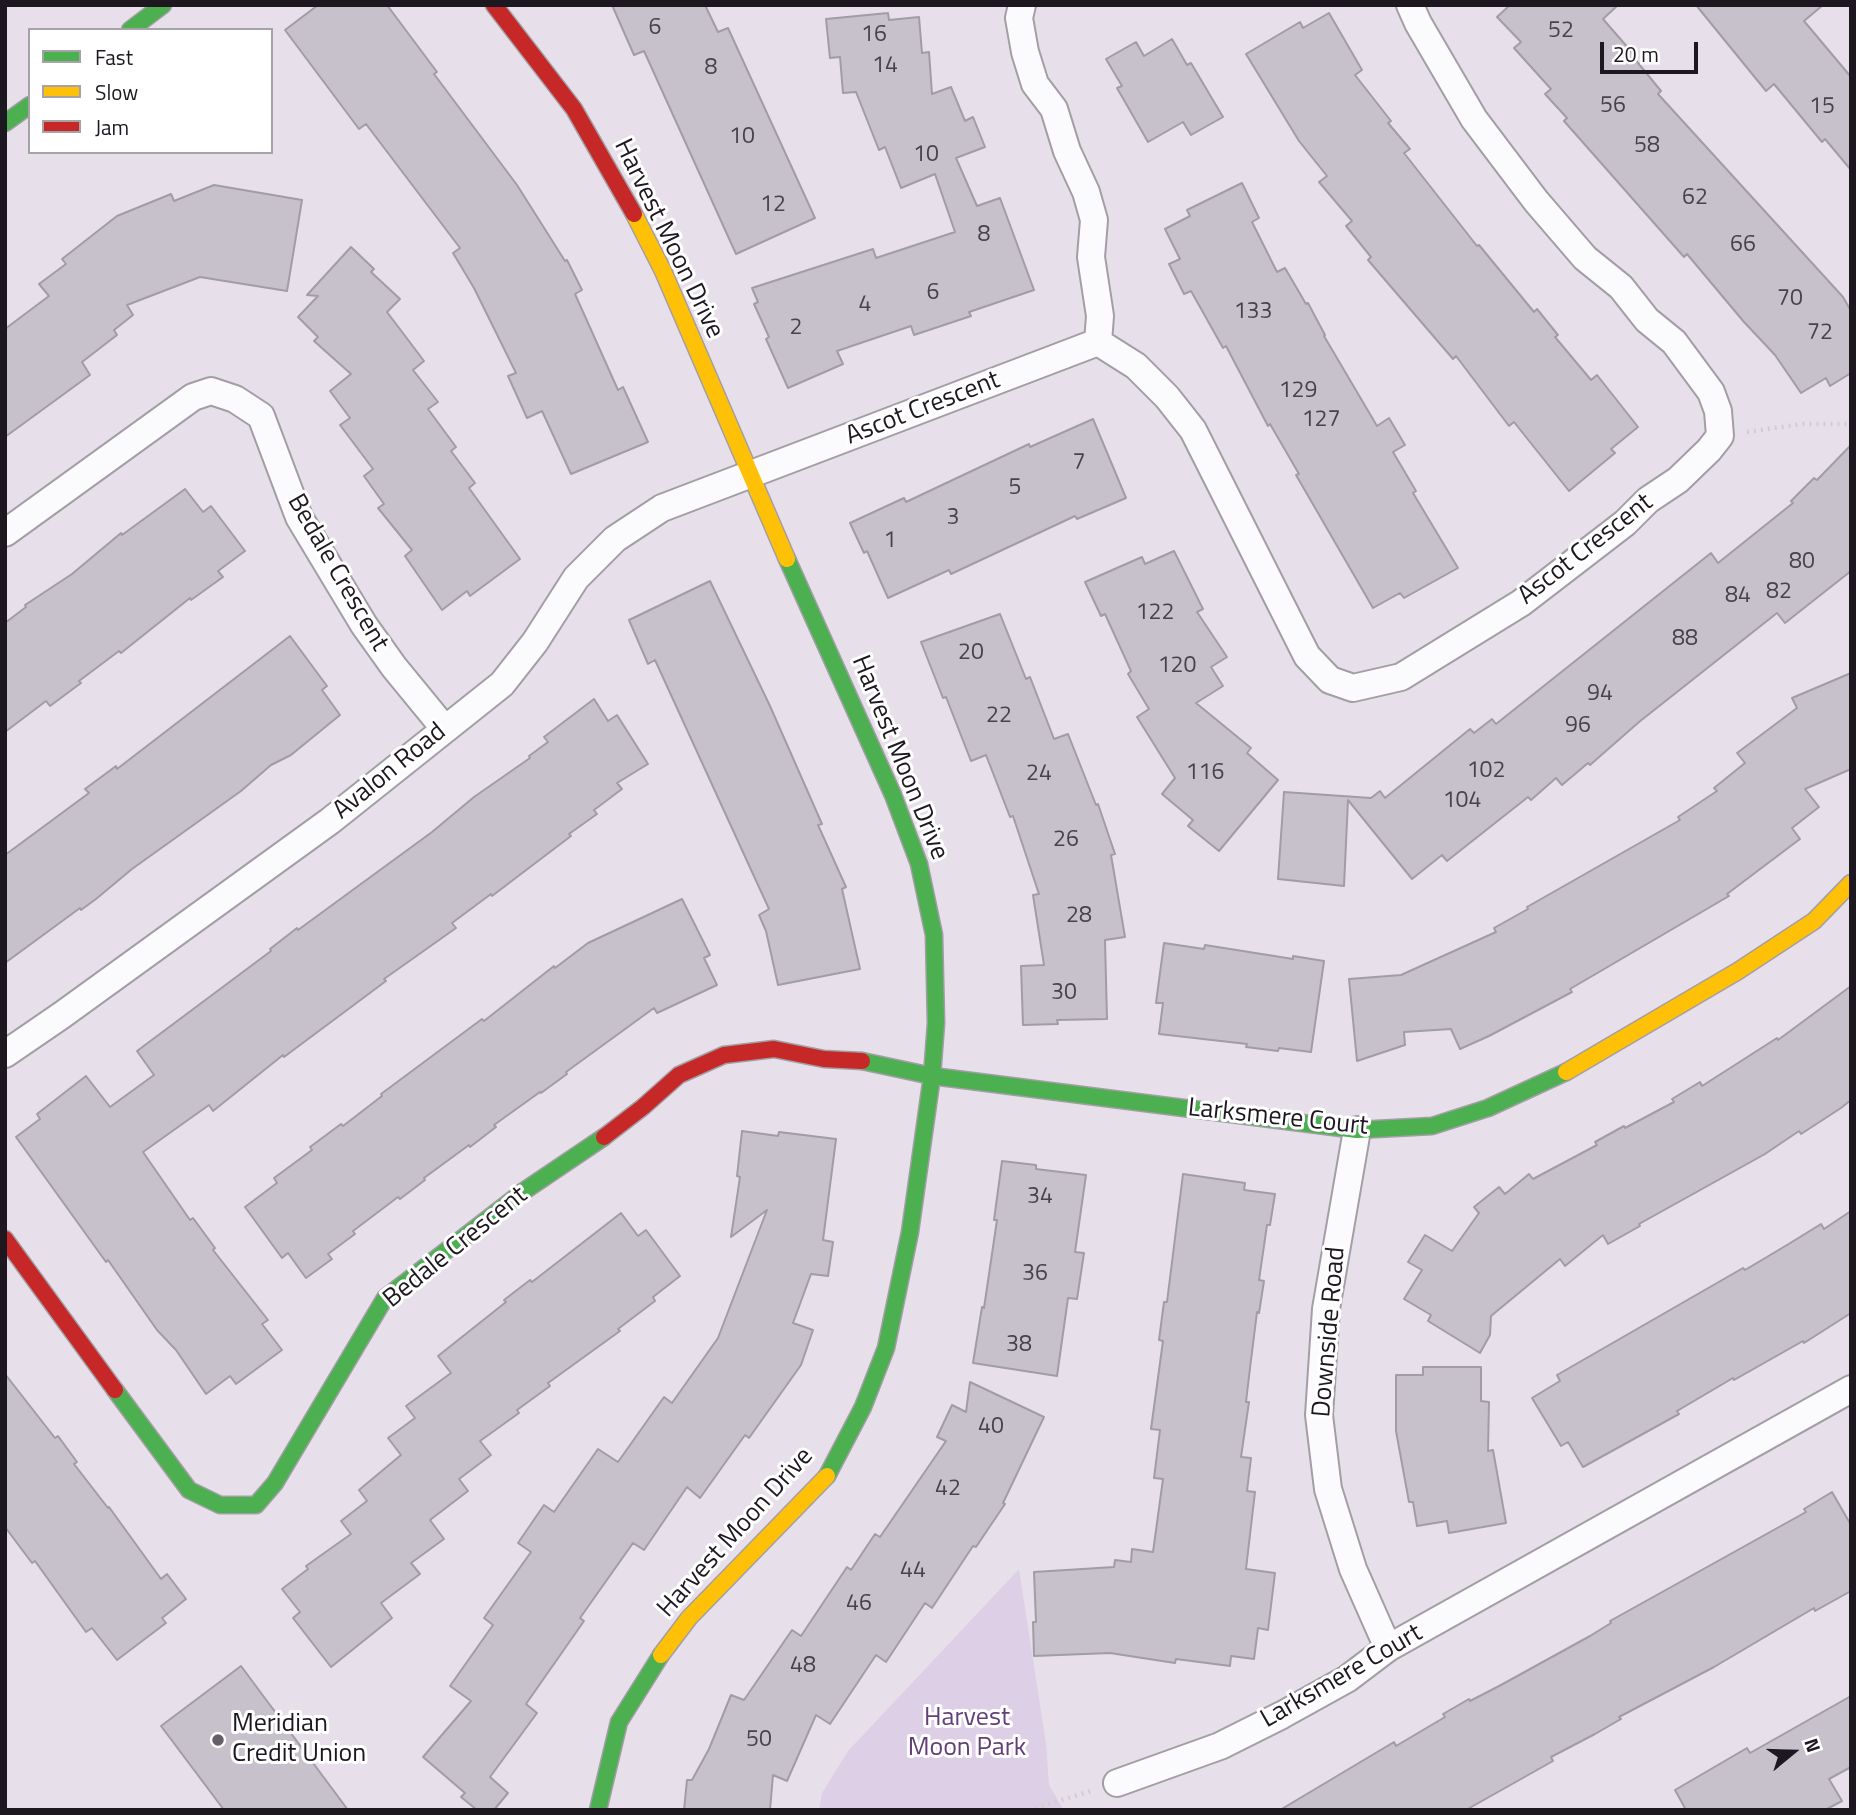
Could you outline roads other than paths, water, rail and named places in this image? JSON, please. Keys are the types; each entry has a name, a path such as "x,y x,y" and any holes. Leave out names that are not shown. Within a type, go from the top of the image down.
{"street":[{"path":"133,28 163,5"},
{"name":"Harvest Moon Drive","path":"494,5 574,109 620,187 663,271 749,475 893,795 919,864 934,936 936,1023 932,1076 910,1232 886,1348 863,1407 828,1475 689,1618 649,1671 619,1722 598,1810"},
{"path":"1021,5 1019,18 1025,52 1035,84 1054,109 1094,220 1091,257 1100,316 1098,342"},
{"name":"Ascot Crescent","path":"749,475 1098,342 1136,366 1167,397 1193,430 1307,656 1330,680 1353,688 1401,677 1521,603 1625,523 1648,500 1678,480 1720,436 1718,411 1711,392 1674,342 1647,320 1621,287 1585,258 1536,201 1474,118 1410,5"},
{"path":"5,123 28,106"},
{"name":"Bedale Crescent","path":"5,533 193,397 211,391 235,399 261,416 299,517 364,625 444,728"},
{"name":"Avalon Road","path":"5,1054 62,1016 330,821 502,684 535,642 576,578 615,539 662,508 749,475"},
{"name":"Larksmere Court","path":"932,1076 1357,1130 1432,1126 1488,1108 1565,1073 1738,971 1814,921 1851,883"},
{"name":"Bedale Crescent","path":"5,1239 189,1490 220,1506 256,1505 275,1483 385,1298 521,1192 585,1151 643,1107 679,1075 724,1055 774,1049 824,1059 865,1061 932,1076"},
{"name":"Downside Road","path":"1357,1130 1326,1309 1319,1415 1328,1489 1353,1569 1388,1648"},
{"name":"Larksmere Court","path":"1117,1783 1220,1746 1282,1715 1348,1679 1388,1648 1851,1388"}],"place":[{"name":"Meridian Credit Union","path":"218,1740"}],"park label":[{"name":"Harvest Moon Park","path":"967,1734"}]}
